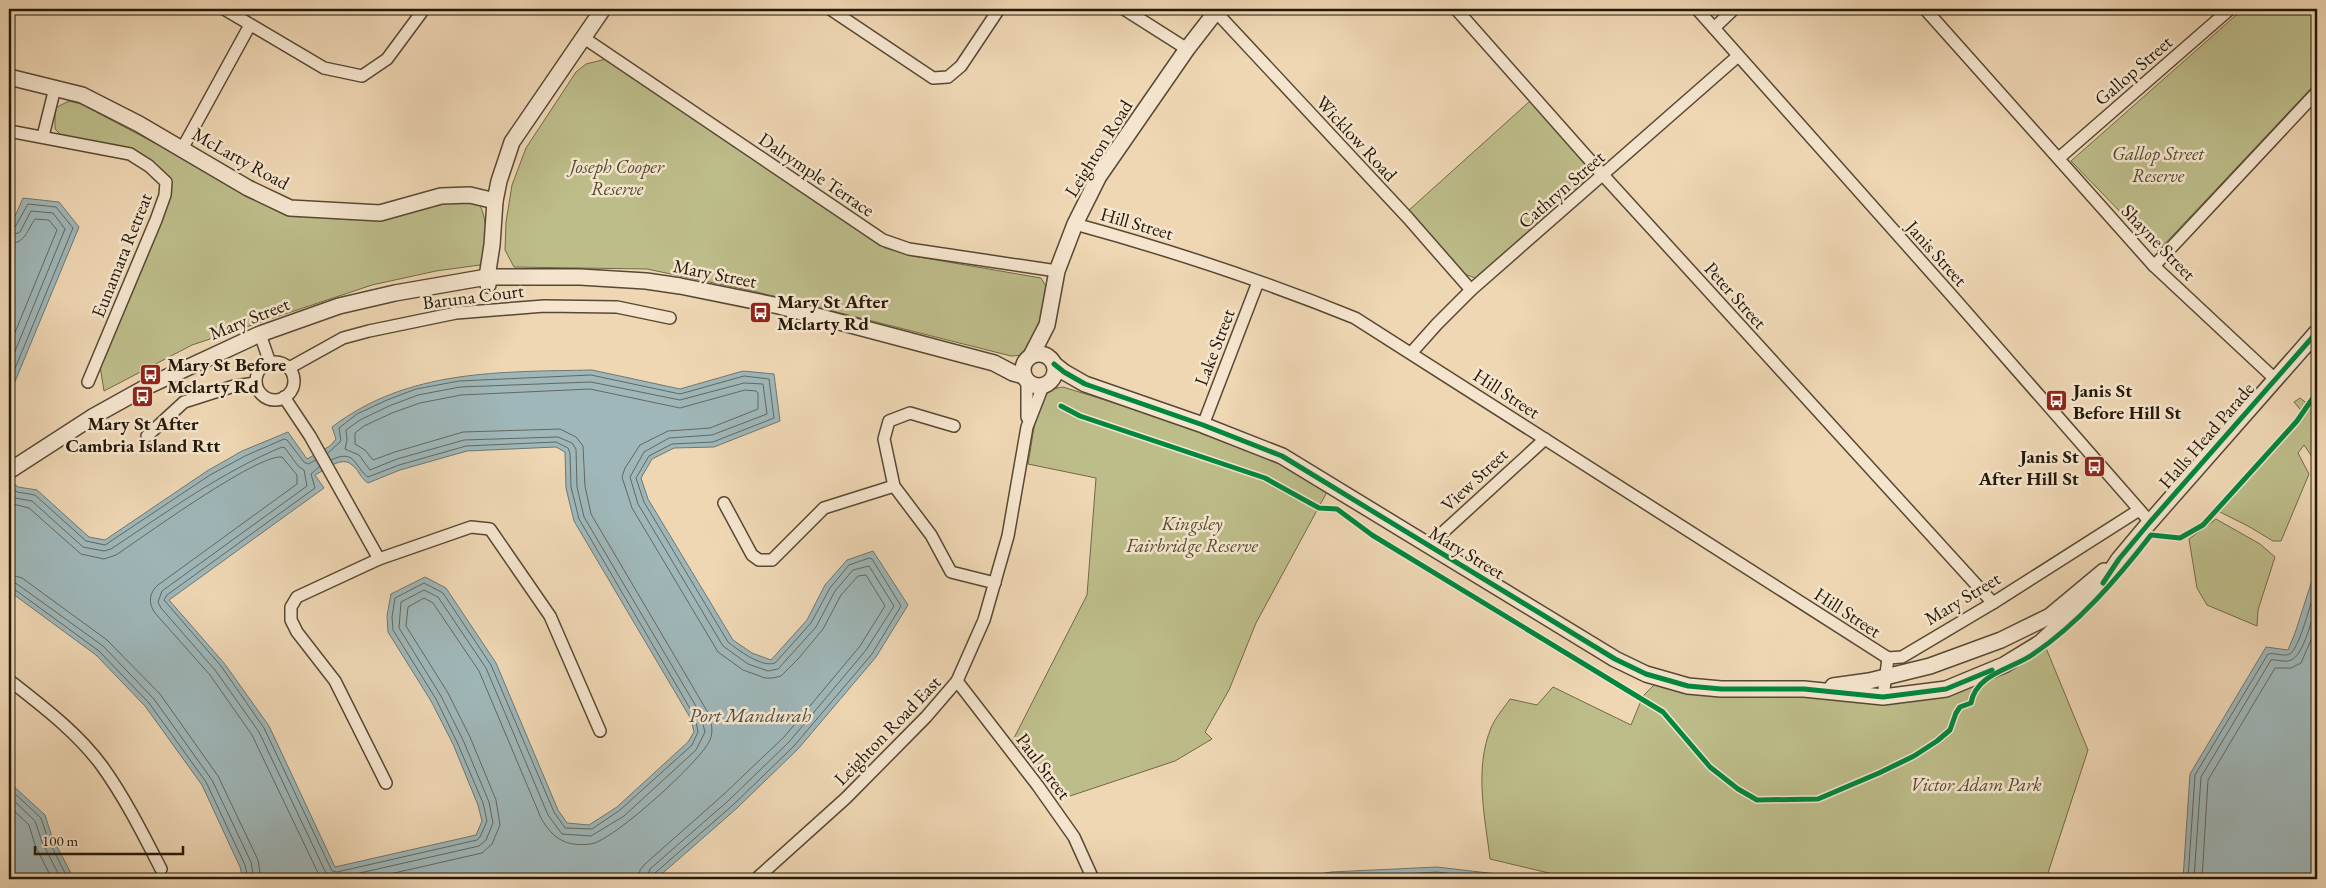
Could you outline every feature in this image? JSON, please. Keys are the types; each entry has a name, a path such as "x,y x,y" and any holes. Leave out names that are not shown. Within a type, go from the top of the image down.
{"street":[{"path":"224,9 324,68 362,76 387,59 424,9"},
{"path":"487,282 498,181 512,142 603,9"},
{"path":"830,9 933,78 948,76 961,66 999,9"},
{"path":"1124,9 1187,49"},
{"name":"Peter Street","path":"1456,9 1603,175 1993,603"},
{"name":"Janis Street","path":"1697,9 2150,522"},
{"path":"1714,28 1734,9"},
{"name":"Shayne Street","path":"1925,9 2154,266 2274,379"},
{"name":"Gallop Street","path":"2058,158 2230,9"},
{"name":"Leighton Road","path":"1029,358 1047,325 1057,271 1076,224 1099,176 1187,49 1217,10"},
{"name":"Wicklow Road","path":"1217,10 1408,218 1471,290"},
{"path":"182,149 250,25"},
{"name":"Dalrymple Terrace","path":"584,38 882,240 909,249 1057,271"},
{"name":"Cathryn Street","path":"1412,352 1436,324 1471,290 1738,56"},
{"name":"McLarty Road","path":"9,77 82,95 139,124 248,188 290,208 380,213 441,196 470,195 495,201"},
{"path":"43,136 55,88"},
{"path":"2154,266 2317,92"},
{"name":"Eunamara Retreat","path":"9,131 130,154 149,166 166,182 165,195 156,220 88,382"},
{"name":"Hill Street","path":"1076,224 1167,249 1305,297 1355,318 1412,352 1544,439 1888,658"},
{"path":"492,245 504,281"},
{"name":"Mary Street","path":"10,470 94,416 148,386 260,334 339,306 441,286 487,282 504,281 524,285 540,279 580,277 646,281 726,294 994,363 1026,379 1035,386 1085,384"},
{"name":"Lake Street","path":"1203,425 1258,282"},
{"name":"Baruna Court","path":"289,368 343,338 456,313 544,306 617,307 670,318"},
{"name":"Leighton Road","path":"1047,325 1052,361"},
{"name":"Halls Head Parade","path":"1883,697 1946,689 2004,665 2040,643 2101,586 2119,559 2150,522 2317,332"},
{"path":"260,334 270,362"},
{"name":"Mary Street","path":"994,363 1016,363 1042,354 1064,372 1085,384 1203,425 1282,456 1615,659 1646,674 1680,684 1709,689 1804,689 1883,697"},
{"path":"1026,379 1023,368 1029,358"},
{"path":"1046,385 1055,374 1052,361"},
{"path":"270,362 281,363 289,368 293,376 293,386 284,397 272,400 259,391 256,383 257,374 262,367 270,362"},
{"name":"Leighton Road East","path":"756,879 846,798 926,717 957,681 984,620 1008,536 1027,427 1026,379"},
{"path":"147,436 184,402 234,386 256,383"},
{"name":"Leighton Road East","path":"1027,427 1046,385"},
{"path":"284,397 310,436 379,559"},
{"path":"954,426 910,413 889,422 884,439 894,486 930,535 951,572 995,583"},
{"name":"View Street","path":"1428,546 1544,439"},
{"path":"724,503 752,555 759,560 772,560 824,508 894,486"},
{"name":"Mary Street","path":"1888,658 1902,657 1993,603 2139,510"},
{"path":"386,782 335,681 291,620 291,607 297,596 379,559 471,526 490,529 550,616 600,731"},
{"name":"Halls Head Parade","path":"1884,677 1930,666 2001,640 2025,629 2065,605 2119,559"},
{"path":"1883,697 1884,677 1888,658"},
{"name":"Mary Street","path":"1804,689 1869,681 1884,677"},
{"path":"9,680 58,719 101,765 135,818 162,869"},
{"name":"Paul Street","path":"957,681 1038,786 1074,838 1093,879"}],"green space":[{"name":"Gallop Street Reserve","path":"2243,9 2317,9 2317,82 2158,251 2071,161"},
{"name":"Joseph Cooper Reserve","path":"606,59 885,248 913,256 1041,278 1048,290 1038,340 1026,355 1011,356 757,292 647,269 514,267 505,250 506,222 512,185 526,148 576,72 586,64"},
{"path":"69,101 81,104 287,213 340,219 367,219 465,199 478,202 484,216 486,234 483,259 480,265 436,271 372,285 192,345 104,391 100,366 168,179 135,151 64,138 55,129 55,108"},
{"path":"1530,101 1589,167 1589,179 1481,276 1475,278 1462,273 1408,211"},
{"name":"Kingsley Fairbridge Reserve","path":"1063,387 1186,425 1259,451 1328,490 1256,623 1229,690 1205,732 1212,739 1175,761 1061,799 1013,740 1087,595 1096,478 1028,464 1036,418 1042,401 1049,391"},
{"path":"2317,395 2317,455 2315,461 2304,445 2298,453 2309,474 2281,541 2273,541 2218,511 2304,414 2294,402 2300,398 2309,405"},
{"path":"2216,519 2260,544 2275,557 2258,610 2257,626 2207,605 2197,588 2189,539"},
{"name":"Victor Adam Park","path":"2046,648 2088,750 2046,879 1574,879 1490,859 1482,793 1483,760 1491,728 1510,699 1537,705 1553,687 1631,725 1643,696 1654,685 1717,696 1829,697 1949,692 1986,682"}],"water":[{"path":"23,198 59,202 79,227 9,396 9,230"},
{"name":"Port Mandurah","path":"592,370 680,389 743,371 774,374 780,421 714,447 674,448 652,459 641,478 648,499 733,640 752,653 771,660 807,620 825,585 847,560 873,551 908,605 876,657 798,749 736,809 656,879 243,879 240,867 202,785 145,706 96,655 9,591 9,479 18,487 37,490 89,537 105,540 207,471 242,451 288,432 307,459 330,446 336,439 332,427 361,408 392,394 423,384 489,374","holes":["556,447 565,452 566,488 574,521 691,719 694,732 688,742 617,807 589,825 567,823 558,810 496,663 446,588 425,577 391,594 387,616 388,632 431,701 453,744 478,805 482,821 476,835 335,867 269,726 224,663 169,600 324,488 315,475 339,462 348,462 368,483 400,470 467,451"]},
{"path":"2317,565 2317,879 2183,879 2190,774 2266,647 2288,650"},
{"path":"9,782 45,815 52,837 74,879 9,879"},
{"path":"1437,867 1497,874 1521,879 1292,879 1331,872"}],"cycle path":[{"path":"2103,583 2119,559 2150,522 2317,332"},
{"path":"1054,364 1085,384 1203,425 1282,456 1615,659 1646,674 1688,686 1721,689 1804,689 1883,697 1946,689 1992,670"},
{"path":"1061,406 1080,416 1265,478 1319,508 1337,509 1372,535 1663,712 1710,767 1738,789 1757,800 1818,799 1914,756 1937,741 1950,730 1960,707 1971,703 1974,693 1980,685 1995,673 2032,655 2081,615 2111,584 2151,535 2180,538 2203,525 2297,421 2317,392"}],"place":[{"name":"Mary St After Mclarty Rd","path":"761,312"},
{"name":"Mary St Before Mclarty Rd","path":"151,375"},
{"name":"Mary St After Cambria Island Rtt","path":"143,397"},
{"name":"Janis St Before Hill St","path":"2057,401"},
{"name":"Janis St After Hill St","path":"2095,467"}]}
